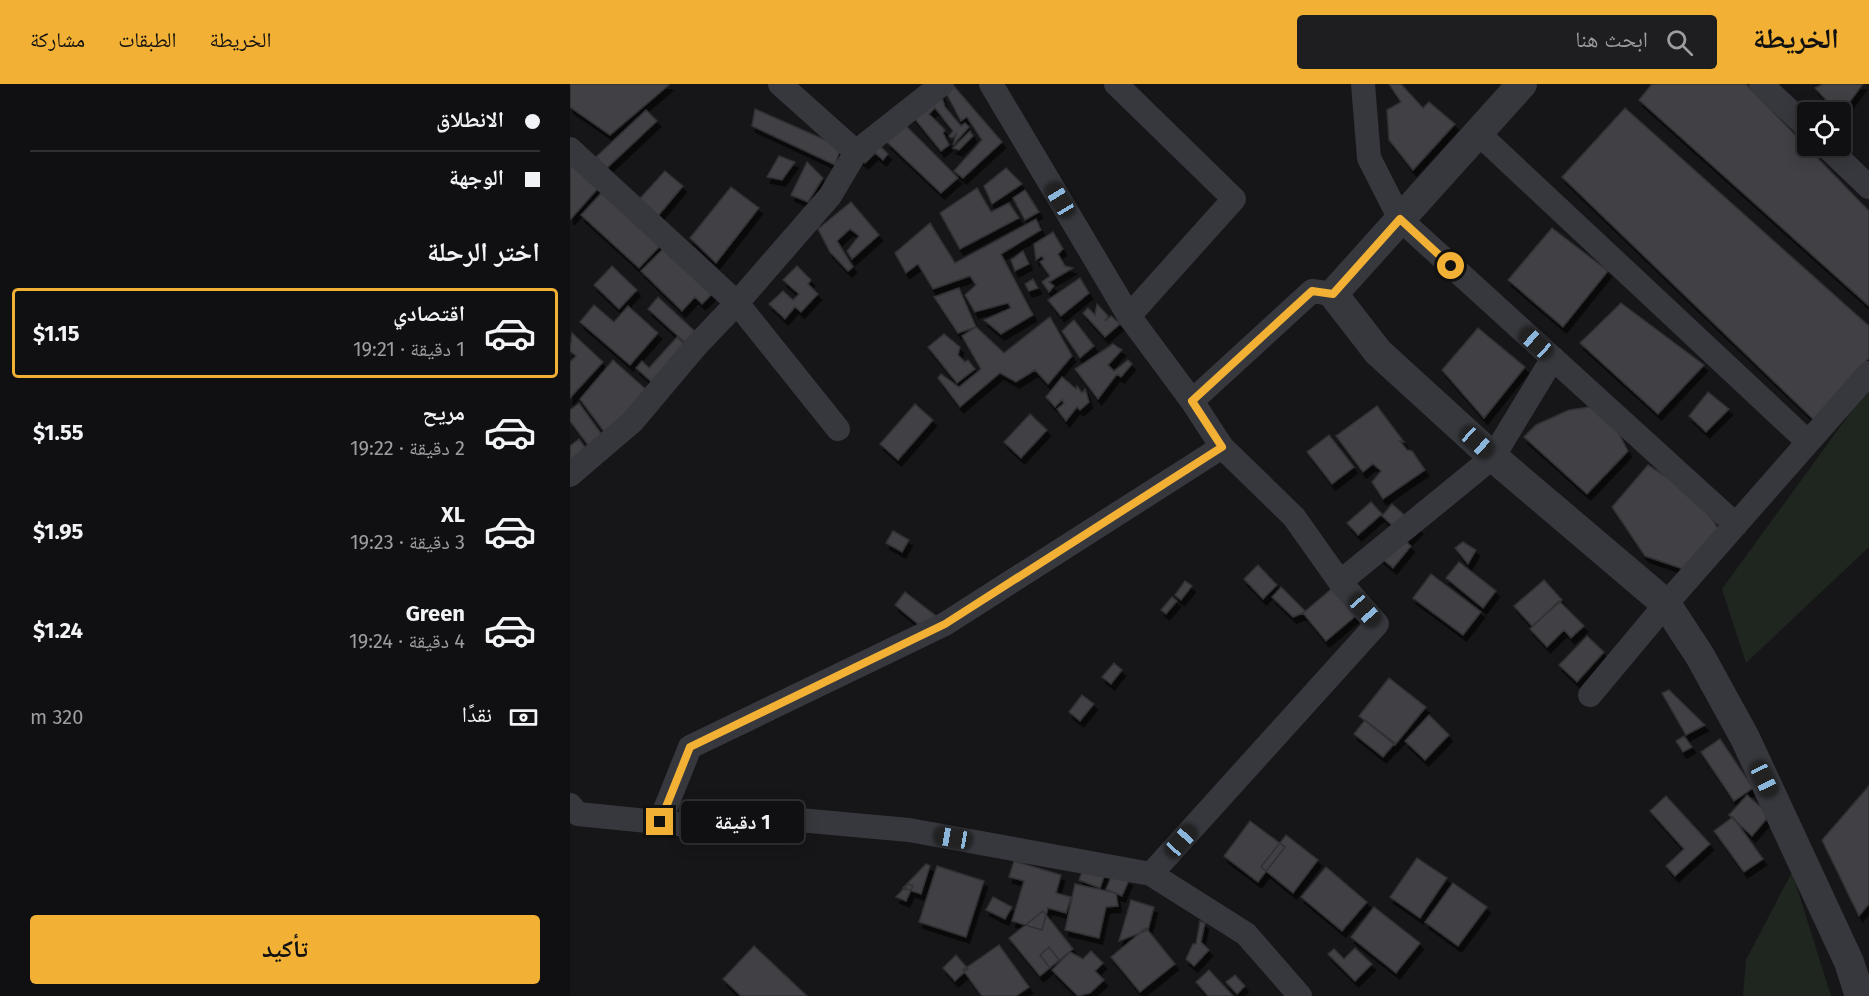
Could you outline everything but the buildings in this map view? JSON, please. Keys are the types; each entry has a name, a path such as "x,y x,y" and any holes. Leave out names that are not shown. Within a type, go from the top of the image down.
{"street":[{"path":"780,84 856,152"},
{"path":"570,475 632,422 696,346 737,303 830,196 856,152 942,84"},
{"path":"991,84 1130,316 1192,401 1222,447 1294,517 1340,582 1377,624 1151,874"},
{"path":"1116,84 1234,199 1130,316"},
{"path":"1363,84 1369,158 1400,219 1736,525"},
{"path":"1333,294 1522,84"},
{"path":"1761,84 1797,118"},
{"path":"1478,133 1808,442"},
{"path":"570,149 737,303 838,429"},
{"path":"1836,156 1869,187"},
{"path":"1192,401 1312,291 1333,294 1378,352 1493,457 1666,604 1700,656 1745,738 1849,962 1860,996"},
{"path":"1340,582 1493,457 1553,358"},
{"path":"1590,695 1666,604 1869,373"},
{"path":"660,822 690,747 945,624 1222,447"},
{"path":"570,805 578,814 687,825 755,816 909,830 1151,874 1246,934 1300,996"}],"shaded area":[{"path":"1869,387 1869,547 1746,663 1722,589"},
{"path":"1792,872 1831,996 1743,996 1746,960"}],"route":[{"path":"660,822 690,747 945,624 1222,447 1192,401 1312,291 1333,294 1400,219 1451,266"}]}
